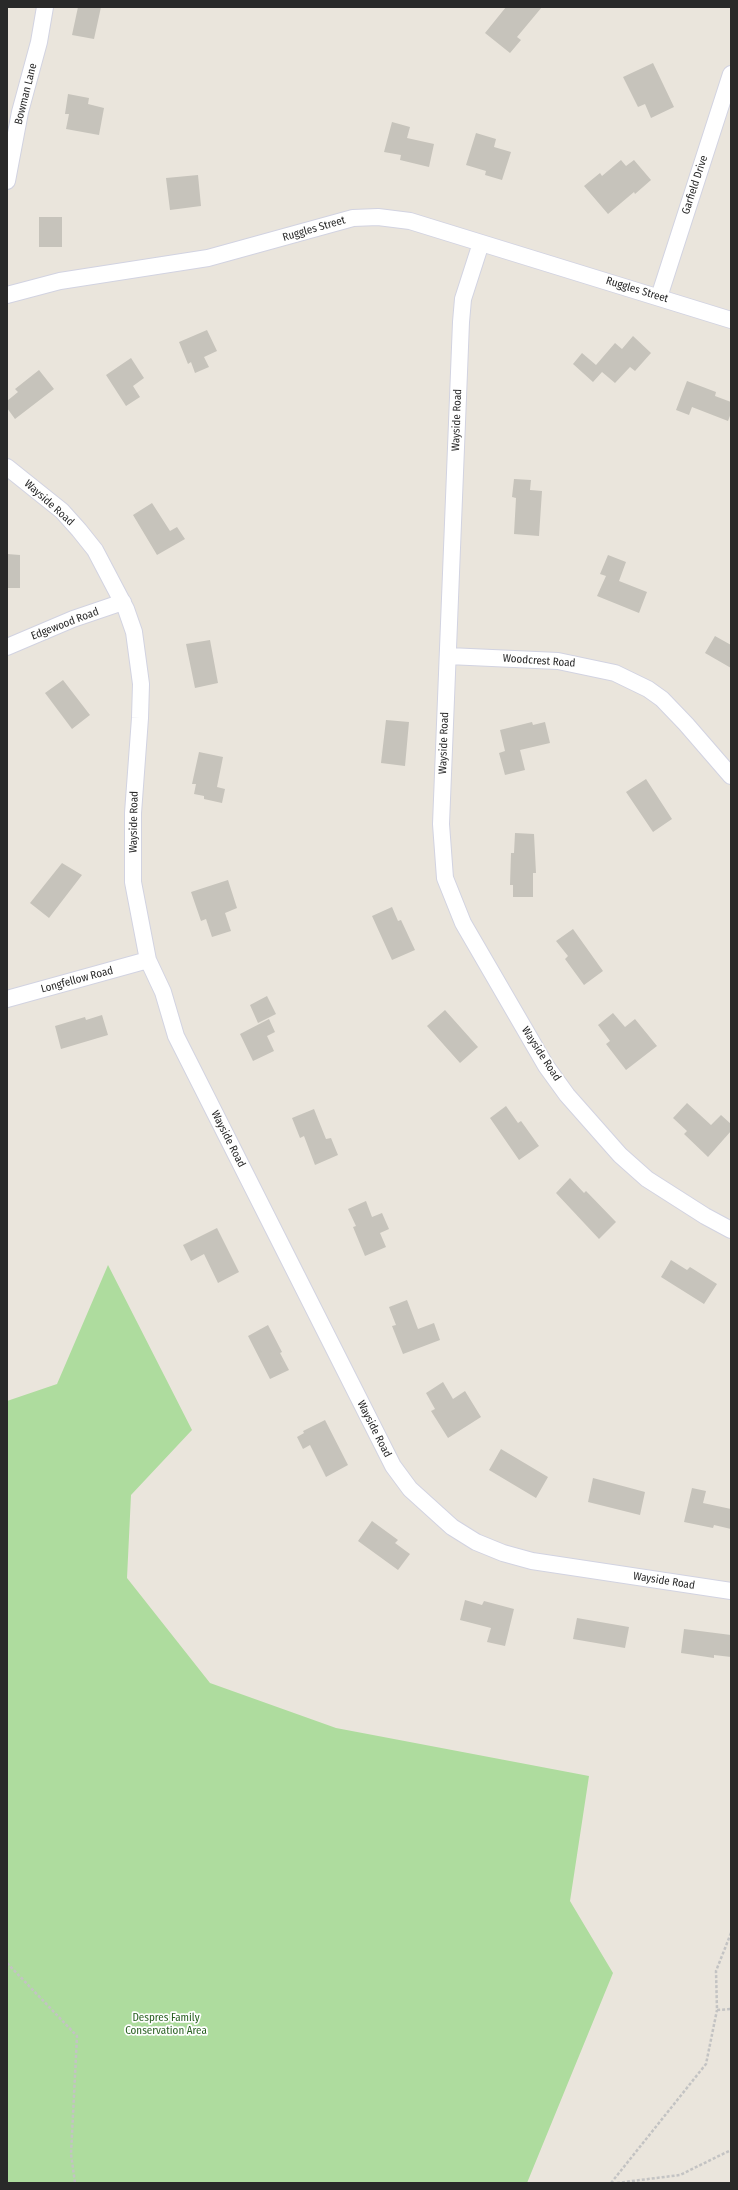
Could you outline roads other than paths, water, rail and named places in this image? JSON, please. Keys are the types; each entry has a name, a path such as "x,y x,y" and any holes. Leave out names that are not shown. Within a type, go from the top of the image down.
{"street":[{"name":"Bowman Lane","path":"7,181 20,112 39,42 45,7"},
{"name":"Garfield Drive","path":"660,297 731,74"},
{"name":"Ruggles Street","path":"7,296 60,281 208,258 353,218 378,217 410,221 731,320"},
{"name":"Wayside Road","path":"481,244 463,299 461,322 441,824 442,854 445,878 463,923 546,1066 596,1129 620,1156 648,1179 705,1216 731,1230"},
{"name":"Wayside Road","path":"7,466 62,511 79,530 96,550 123,602 134,632 140,684 140,718 133,812 133,882 148,960 163,992 176,1036 393,1466 410,1489 452,1527 476,1542 503,1553 532,1561 731,1591"},
{"name":"Edgewood Road","path":"7,647 73,619 123,602"},
{"name":"Woodcrest Road","path":"448,656 558,661 615,673 648,689 662,699 731,776"},
{"name":"Longfellow Road","path":"7,999 148,960"}],"park label":[{"name":"Despres Family Conservation Area","path":"166,2024"}]}
